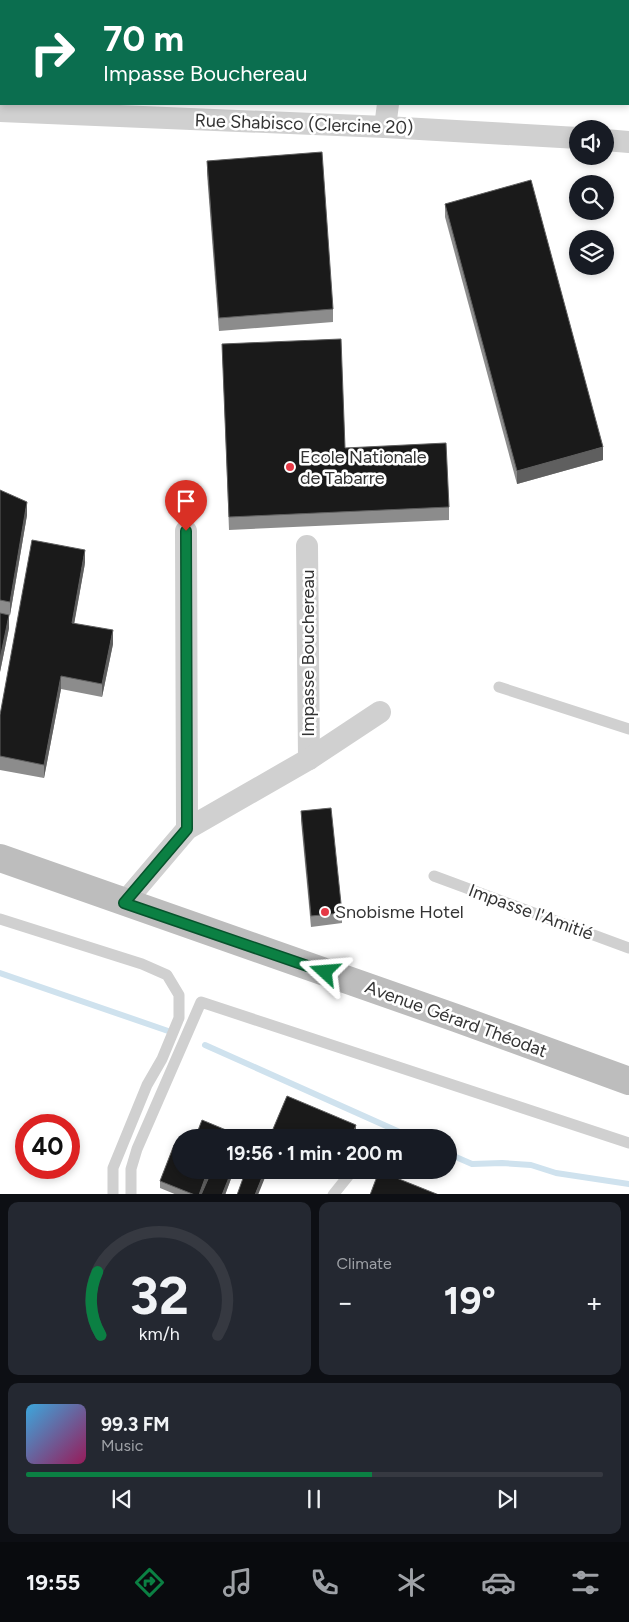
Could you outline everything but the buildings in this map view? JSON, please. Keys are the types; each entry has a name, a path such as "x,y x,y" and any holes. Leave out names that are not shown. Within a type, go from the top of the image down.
{"street":[{"path":"385,127 388,105"},
{"name":"Rue Shabisco (Clercine 20)","path":"0,111 122,110 569,137"},
{"path":"614,141 629,142"},
{"path":"186,531 187,829"},
{"name":"Impasse Bouchereau","path":"307,546 309,759"},
{"name":"Impasse Bouchereau","path":"124,903 187,829 309,759 380,712"},
{"name":"Avenue Gérard Théodat","path":"0,858 124,903 409,1001 629,1081"}],"lane":[{"path":"499,687 629,729"},
{"name":"Impasse l'Amitié","path":"434,876 629,948"},
{"path":"0,919 142,964 167,975 179,996 178,1018 162,1059 147,1085 113,1168 113,1194"},
{"path":"131,1194 131,1169 137,1149 201,1002 629,1143"},
{"path":"332,1194 345,1179"}],"waterway":[{"path":"0,973 171,1032"},
{"path":"205,1045 393,1129"},
{"path":"457,1157 472,1164 502,1163 531,1165 556,1173 629,1184"}],"place":[{"name":"Ecole Nationale de Tabarre","path":"290,467"},
{"name":"Snobisme Hotel","path":"325,912"}],"route":[{"path":"186,531 187,829 124,903 325,972"}]}
